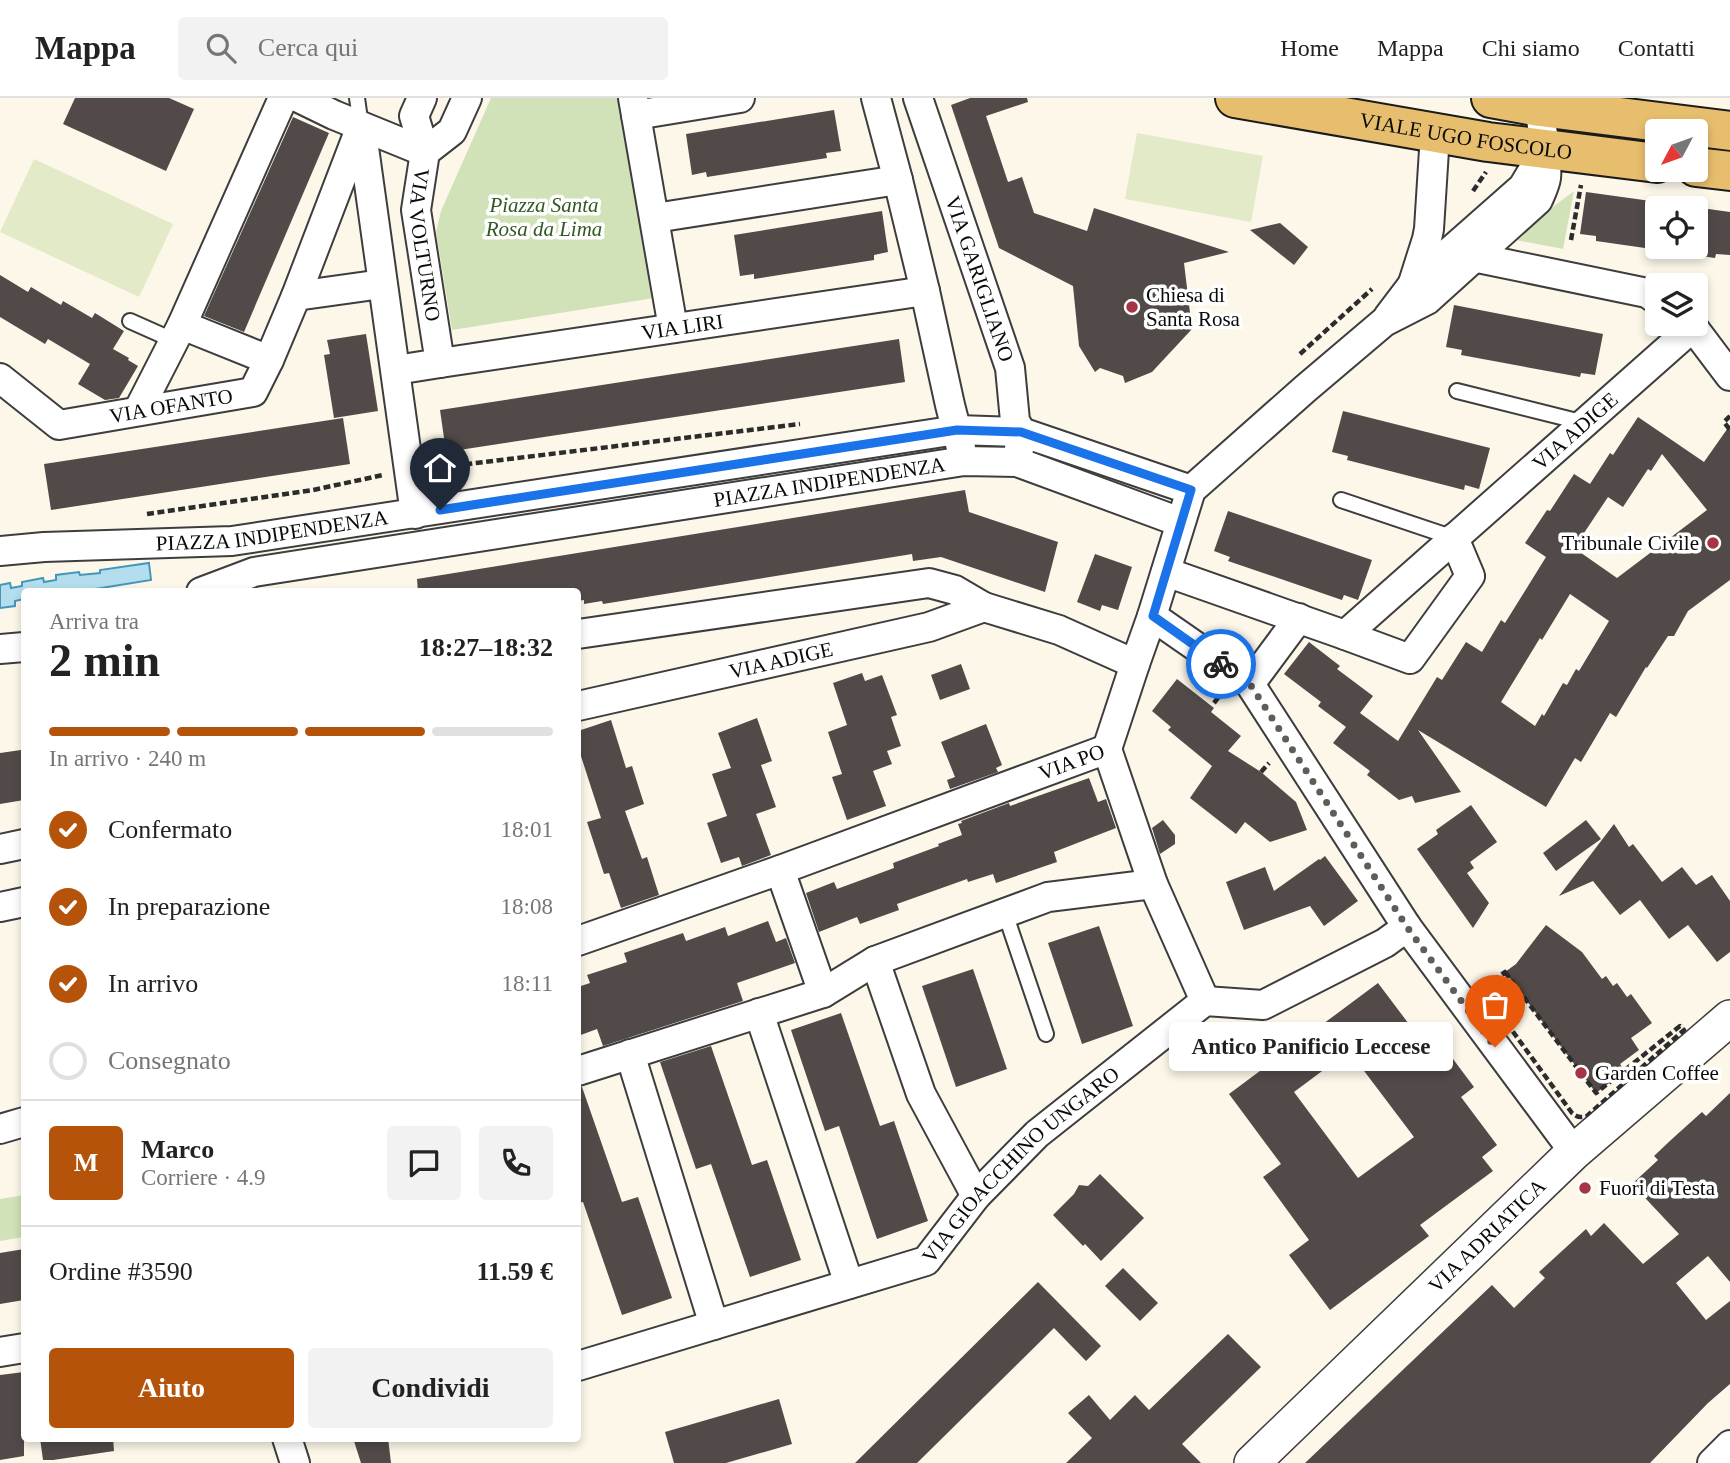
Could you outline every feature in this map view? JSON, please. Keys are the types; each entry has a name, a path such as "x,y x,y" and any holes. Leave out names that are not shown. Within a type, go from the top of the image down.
{"main road":[{"name":"VIALE UGO FOSCOLO","path":"1234,98 1435,134 1645,161"},
{"name":"VIALE UGO FOSCOLO","path":"1491,98 1540,102 1730,131"},
{"path":"1708,168 1730,171"}],"street":[{"path":"138,411 179,333 283,98"},
{"name":"VIA VOLTURNO","path":"299,98 425,152 416,209 439,363"},
{"path":"422,98 414,116 425,152 452,131 467,98"},
{"path":"673,328 634,106 740,98"},
{"path":"876,98 925,291 964,461"},
{"name":"VIA GARIGLIANO","path":"918,98 1010,368 1016,421 1021,432 1017,462"},
{"path":"1384,322 1427,300 1538,200 1546,180 1546,149 1540,102"},
{"path":"361,126 415,514"},
{"name":"VIA OFANTO","path":"0,378 59,425 253,392 296,296 361,126"},
{"path":"1413,284 1427,240 1435,134"},
{"path":"1191,490 1384,322 1413,284 1523,187 1546,149"},
{"path":"655,218 898,180"},
{"path":"1473,257 1645,293"},
{"path":"296,296 382,284"},
{"name":"VIA LIRI","path":"439,363 925,291"},
{"path":"179,333 269,360"},
{"name":"VIA ADIGE","path":"1345,635 1679,336"},
{"path":"1698,336 1730,376"},
{"path":"396,370 439,363"},
{"name":"PIAZZA INDIPENDENZA","path":"0,551 44,547 232,541 957,430 1021,432 1191,490"},
{"name":"PIAZZA INDIPENDENZA","path":"212,588 254,572 964,461 1017,462 1181,522"},
{"name":"VIA PO","path":"581,940 780,870 1107,749 1153,616 1191,490"},
{"path":"1166,572 1410,659 1470,576 1454,538"},
{"path":"581,634 929,583 955,590 984,607 1059,630 1135,664"},
{"name":"VIA ADIGE","path":"581,705 929,627 984,607"},
{"path":"1153,616 1250,684 1407,927 1574,1152"},
{"path":"1250,684 1299,618"},
{"path":"0,649 21,646"},
{"path":"1107,749 1153,884 1205,1001 1263,1006 1385,943 1407,927"},
{"path":"0,849 21,845"},
{"path":"780,870 823,993"},
{"path":"581,1070 823,993 875,961 1048,897 1153,884"},
{"path":"0,907 21,903"},
{"path":"875,961 920,1094 976,1196"},
{"name":"VIA GIOACCHINO UNGARO","path":"581,1365 926,1261 976,1196 1037,1134 1205,1001"},
{"path":"759,1013 849,1284"},
{"name":"VIA ADRIATICA","path":"1256,1462 1574,1152 1730,1018"},
{"path":"630,1054 714,1325"},
{"path":"0,1129 21,1123"},
{"path":"0,1352 21,1348"},
{"path":"288,1442 295,1463"},
{"path":"1712,1463 1730,1445"}],"lane":[{"path":"357,98 361,126"},
{"path":"130,321 179,333"},
{"path":"1457,391 1585,423"},
{"path":"1341,500 1454,538"},
{"path":"1005,913 1046,1034"}],"path":[{"path":"1571,240 1582,181"},
{"path":"1470,195 1478,186"},
{"path":"1292,361 1375,286"},
{"path":"1730,416 1724,422 1730,430"},
{"path":"135,516 313,490 409,471 811,422"},
{"path":"1261,772 1272,760"},
{"path":"1505,972 1514,984 1596,1093 1680,1026 1684,1030 1587,1116 1581,1118 1572,1113 1482,989 1505,972"}],"green space":[{"name":"Piazza Santa Rosa da Lima","path":"491,98 623,98 654,298 452,330 436,232 441,211"},
{"path":"1137,133 1263,156 1251,222 1125,199"},
{"path":"34,159 173,224 139,297 0,232"},
{"path":"1574,191 1563,249 1511,239"},
{"path":"21,1196 21,1238 0,1241 0,1199"}],"water":[{"path":"149,563 151,580 102,588 21,588 21,600 15,601 15,606 0,608 0,585 10,583 11,588 22,586 22,582 43,578 44,582 56,580 56,575 100,573 100,570"}],"building":[{"path":"75,98 169,98 194,109 166,171 63,124"},
{"path":"970,98 1027,98 1028,102 986,116 1008,182 1022,177 1034,213 1087,231 1094,208 1229,252 1184,263 1192,329 1152,372 1125,383 1123,376 1100,368 1095,372 1079,346 1073,286 999,248 951,105"},
{"path":"834,110 841,151 826,153 827,158 707,177 706,172 692,175 686,134"},
{"path":"293,117 329,133 244,332 204,316"},
{"path":"1586,192 1645,200 1645,248 1596,241 1596,236 1580,234"},
{"path":"1708,209 1730,212 1730,255 1716,254 1715,258 1708,257"},
{"path":"882,211 888,252 874,255 874,260 754,279 754,274 740,276 734,235"},
{"path":"1280,223 1308,247 1294,265 1250,230"},
{"path":"0,275 28,292 31,287 61,305 63,301 92,318 95,313 124,331 113,349 138,366 119,398 105,400 78,384 90,364 48,339 45,344 0,317"},
{"path":"1454,305 1603,334 1595,375 1581,373 1580,377 1461,355 1462,350 1446,347"},
{"path":"366,334 378,411 334,418 324,355 330,354 327,340"},
{"path":"899,339 905,382 446,452 440,410"},
{"path":"1343,411 1490,448 1479,489 1465,485 1464,490 1347,460 1348,456 1332,452"},
{"path":"1638,417 1704,462 1730,425 1730,580 1688,611 1674,636 1668,636 1646,667 1616,717 1610,713 1581,762 1575,758 1546,807 1418,730 1461,792 1415,803 1412,796 1399,800 1367,775 1370,771 1333,743 1346,727 1318,706 1321,702 1284,674 1309,642 1340,666 1337,669 1373,696 1360,713 1398,741 1437,677 1442,680 1466,642 1482,652 1501,620 1505,623 1546,557 1525,543 1574,474 1590,484 1610,453 1613,455","holes":["1662,454 1707,510 1617,578 1574,548 1608,497 1623,507 1648,469 1651,471","1570,594 1609,621 1579,671 1576,669 1567,685 1563,683 1535,726 1501,702"]},
{"path":"343,418 350,464 51,510 44,464"},
{"path":"965,490 969,512 1058,542 1045,592 941,557 913,561 912,554 603,604 602,601 584,604 584,600 581,600 581,588 418,588 417,579"},
{"path":"1228,511 1372,560 1358,600 1344,595 1342,600 1228,561 1230,557 1214,551"},
{"path":"1095,554 1132,567 1118,610 1102,605 1100,611 1077,602"},
{"path":"961,664 970,689 940,700 931,675"},
{"path":"862,673 865,681 882,675 897,715 891,717 901,746 887,751 892,764 873,771 886,806 847,820 832,777 842,774 828,732 847,725 833,683"},
{"path":"1177,679 1214,708 1211,712 1241,736 1228,751 1261,772 1296,802 1307,830 1270,842 1245,822 1236,834 1190,798 1212,766 1168,730 1171,727 1152,711"},
{"path":"757,718 772,761 761,765 776,807 756,814 771,855 742,866 739,857 721,863 707,823 727,816 712,774 731,768 718,733"},
{"path":"611,720 626,768 632,766 644,804 625,811 642,859 647,857 659,895 621,908 609,873 604,874 587,822 601,818 581,756 581,730"},
{"path":"986,724 1002,765 996,768 998,772 950,789 947,780 955,777 941,742"},
{"path":"21,750 21,800 0,804 0,753"},
{"path":"1089,778 1098,802 1106,799 1116,828 1054,852 1057,862 996,883 993,874 968,882 967,879 897,904 899,910 860,924 857,917 819,932 806,893 834,882 837,889 894,868 893,863 962,835 958,824 962,823 961,821"},
{"path":"1471,805 1497,842 1470,862 1474,868 1467,873 1489,903 1473,928 1417,849 1438,834 1436,830"},
{"path":"1163,820 1175,835 1175,844 1160,854 1152,828"},
{"path":"1586,820 1601,839 1556,871 1543,853"},
{"path":"1614,824 1629,847 1633,844 1662,882 1682,867 1696,885 1712,875 1730,901 1730,952 1717,962 1688,925 1669,939 1640,900 1620,915 1593,881 1559,896"},
{"path":"1325,856 1358,901 1324,926 1310,906 1244,930 1226,882 1265,867 1274,891"},
{"path":"768,921 776,942 786,938 795,963 737,983 743,1001 603,1046 597,1029 581,1035 581,986 590,983 587,975 627,962 624,953 683,933 686,941 725,927 728,936"},
{"path":"1546,925 1582,952 1602,979 1606,976 1613,986 1617,983 1627,997 1631,994 1652,1023 1631,1038 1639,1050 1620,1064 1625,1071 1596,1093 1505,972 1516,964"},
{"path":"1099,926 1133,1026 1082,1044 1048,943"},
{"path":"973,969 1007,1069 956,1087 922,986"},
{"path":"1378,983 1433,1056 1444,1047 1474,1087 1461,1097 1497,1145 1482,1157 1493,1171 1420,1225 1429,1236 1330,1310 1289,1255 1309,1240 1263,1177 1281,1164 1229,1094","holes":["1349,1051 1414,1137 1358,1178 1294,1092"]},
{"path":"841,1013 880,1126 894,1121 928,1221 877,1239 839,1126 825,1131 791,1030"},
{"path":"711,1046 752,1165 767,1160 801,1260 750,1277 711,1164 696,1169 660,1062"},
{"path":"581,1087 622,1202 638,1197 672,1298 622,1315 583,1202"},
{"path":"1730,1093 1730,1282 1708,1256 1676,1283 1706,1320 1730,1301 1730,1384 1650,1463 1305,1463 1492,1285 1514,1308 1545,1278 1539,1272 1586,1229 1591,1236 1604,1223 1643,1264 1679,1234 1632,1184 1658,1160 1654,1156 1672,1139 1702,1112 1706,1116"},
{"path":"1100,1174 1144,1218 1101,1261 1053,1215 1074,1194 1079,1185 1088,1186"},
{"path":"21,1250 21,1300 0,1304 0,1253"},
{"path":"1123,1268 1158,1303 1140,1321 1105,1286"},
{"path":"1038,1282 1101,1346 1086,1361 1054,1328 917,1463 855,1463"},
{"path":"1228,1334 1261,1367 1182,1444 1201,1463 1066,1463 1092,1438 1068,1413 1089,1395 1110,1420 1135,1395 1149,1410"},
{"path":"21,1372 21,1442 24,1442 24,1456 0,1460 0,1375"},
{"path":"779,1399 792,1444 726,1463 674,1463 665,1432"},
{"path":"41,1442 113,1442 114,1451 43,1460"},
{"path":"354,1442 388,1442 391,1463 361,1463"}],"way so far":[{"path":"1221,664 1250,684 1407,927 1495,1047"}],"place":[{"name":"Chiesa di Santa Rosa","path":"1132,307"},
{"name":"Tribunale Civile","path":"1713,543"},
{"name":"Antico Panificio Leccese","path":"1495,1047"},
{"name":"Garden Coffee","path":"1581,1073"},
{"name":"Fuori di Testa","path":"1585,1188"}],"route":[{"path":"440,510 957,430 1021,432 1191,490 1153,616 1221,664"}]}
